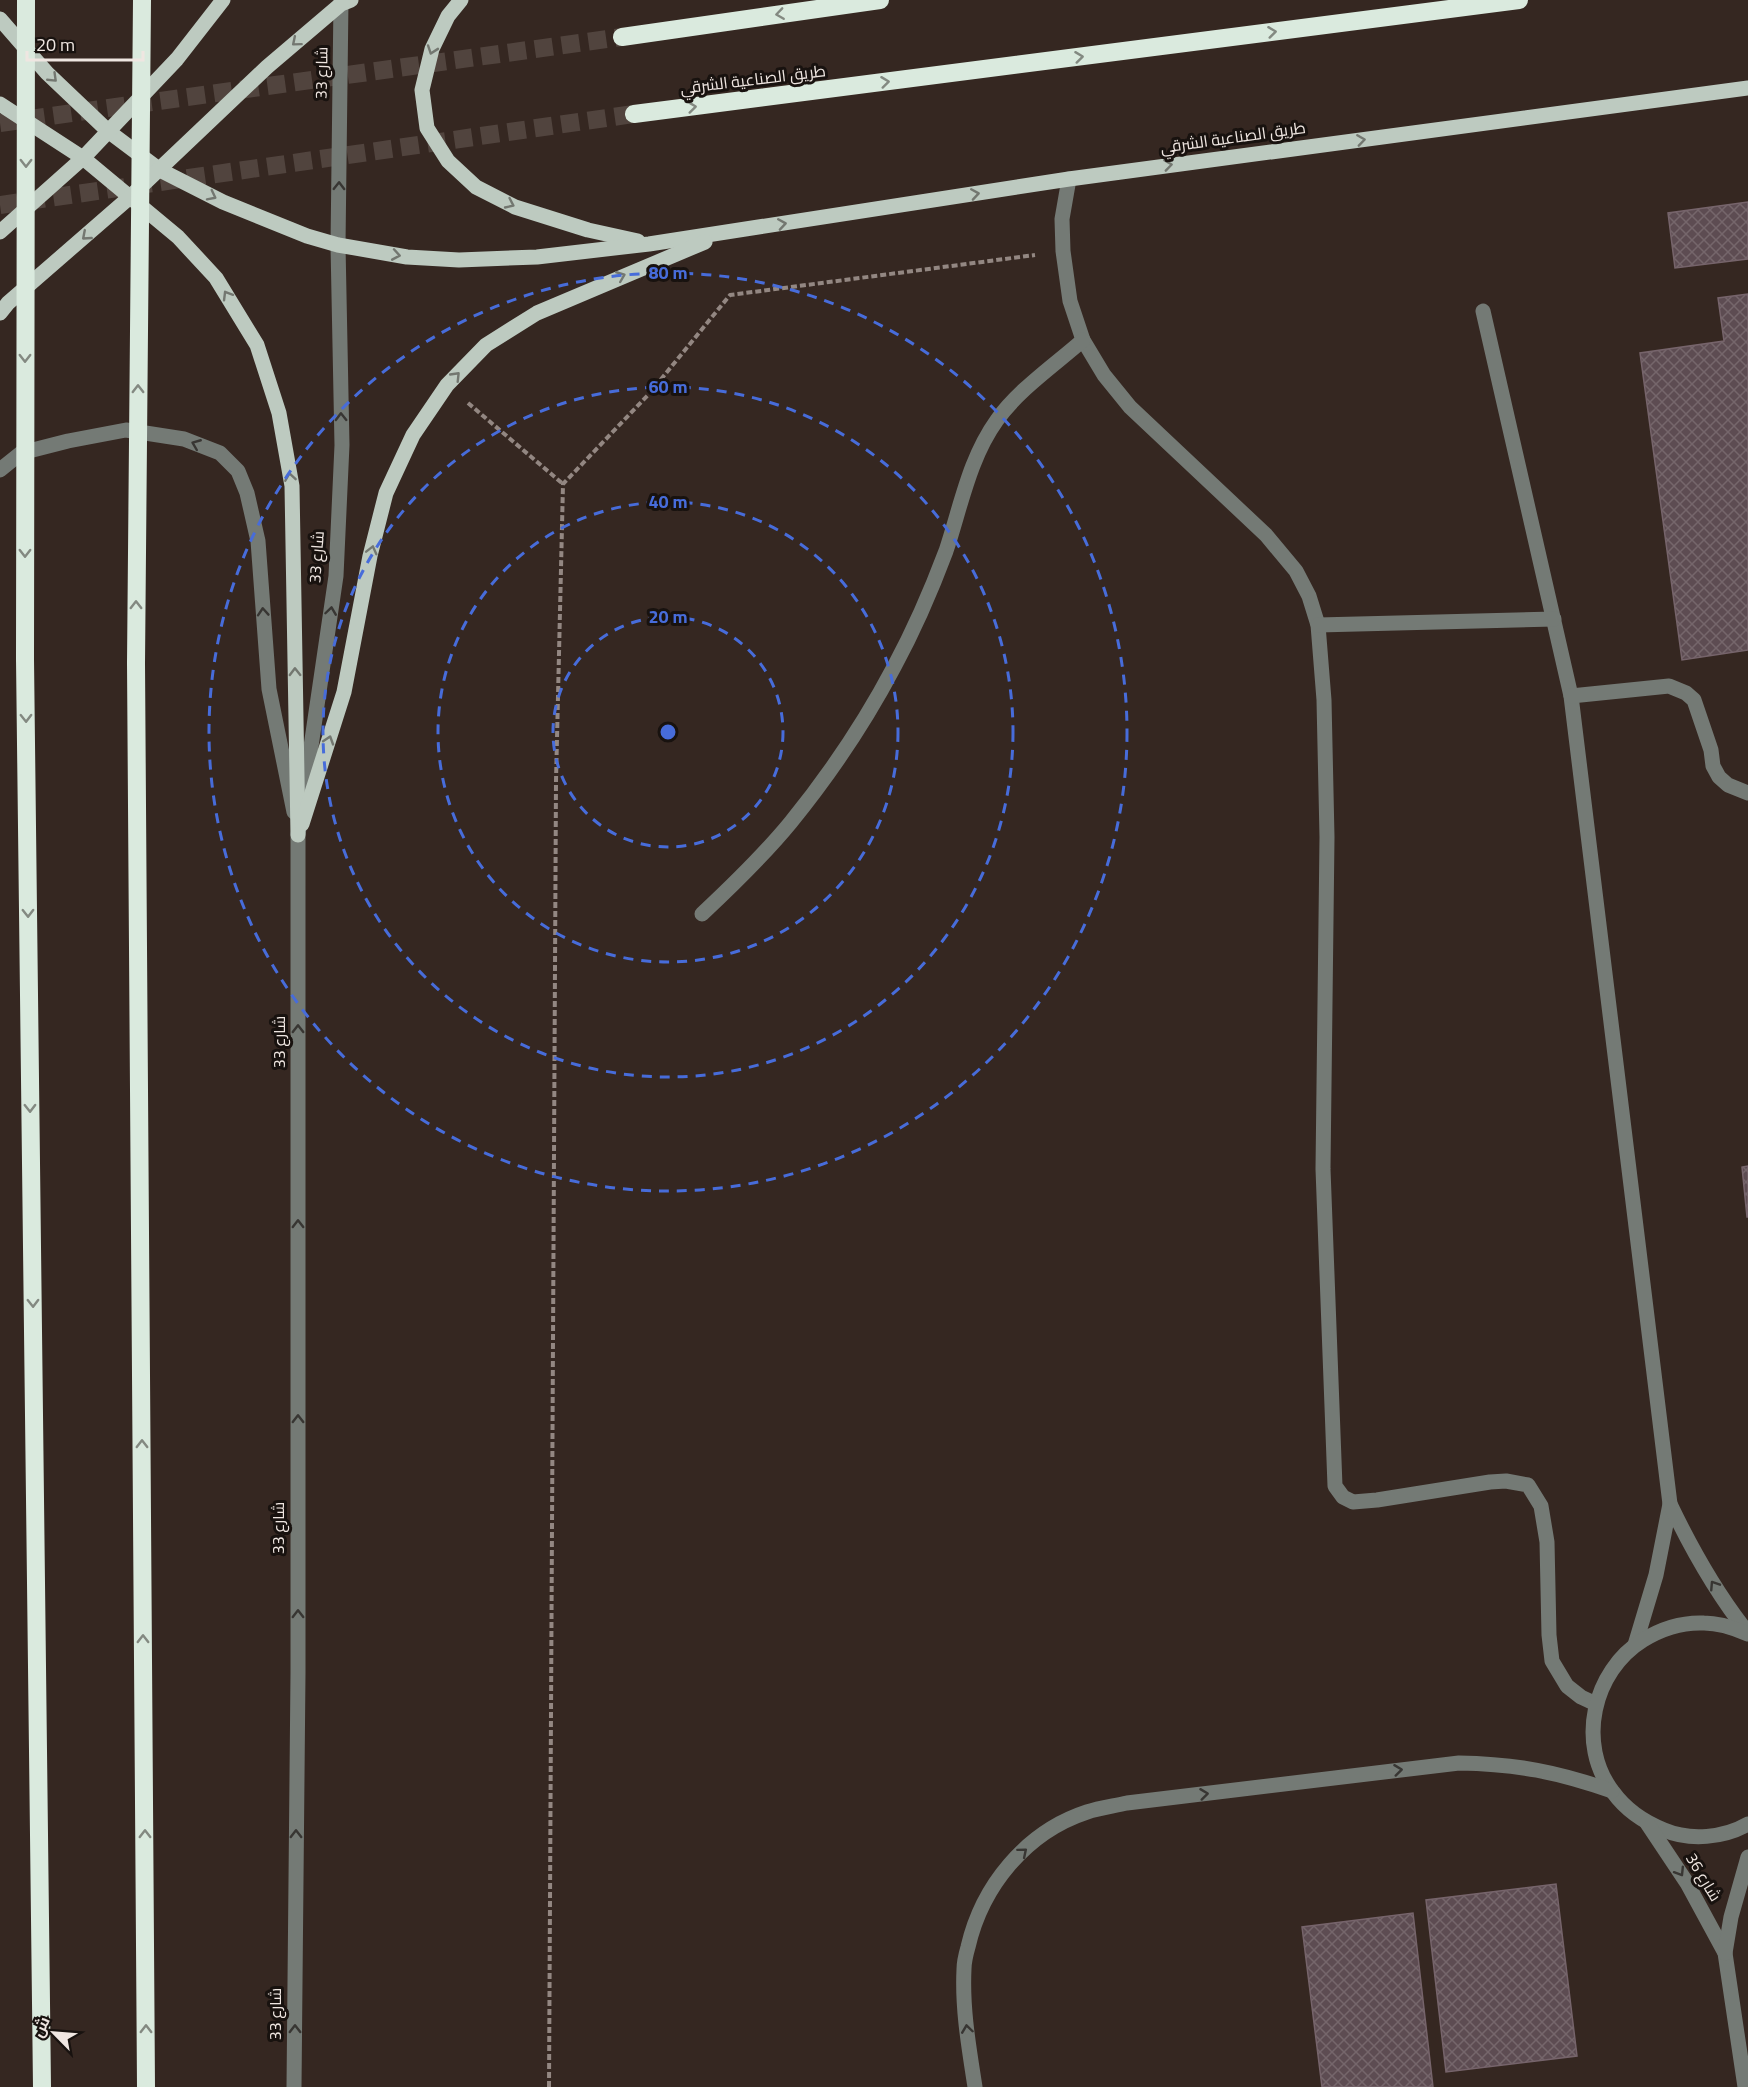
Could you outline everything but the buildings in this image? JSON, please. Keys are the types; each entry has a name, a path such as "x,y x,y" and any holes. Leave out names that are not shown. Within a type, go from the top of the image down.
{"highway":[{"path":"26,0 25,659 42,2087"},
{"path":"142,0 136,663 146,2087"},
{"path":"622,37 880,0"},
{"name":"طريق الصناعية الشرقي","path":"634,114 1519,0"}],"main road":[{"path":"0,232 83,158 177,59 223,0"},
{"path":"462,0 448,16 432,48 422,90 427,128 448,161 476,187 515,207 588,230 649,244"},
{"path":"0,312 160,170 267,67 345,2"},
{"path":"0,19 47,73 108,131 160,170 223,202 307,236 338,245 407,257 459,260 537,257 724,234"},
{"name":"طريق الصناعية الشرقي","path":"724,234 1069,179 1748,88"},
{"path":"0,104 83,158 178,237 216,278 257,345 279,412 291,486 298,835"},
{"path":"298,835 344,692 370,556 386,493 413,435 447,385 486,345 537,313 724,234"}],"street":[{"name":"شارع 33","path":"294,2087 298,1649 298,835 336,576 342,445 338,245 345,2"},
{"path":"1069,179 1062,219 1063,251 1070,301 1083,340 1104,375 1130,407 1266,535 1296,571 1309,596 1318,625 1324,700 1327,837 1323,1169 1335,1486 1343,1497 1353,1502 1490,1482 1506,1481 1528,1485 1541,1506 1548,1542 1549,1635 1552,1661 1567,1686 1581,1697 1596,1704"},
{"path":"1483,311 1571,696 1670,1504 1656,1575 1635,1644"},
{"path":"702,914 748,870 790,824 828,774 863,721 894,667 922,610 945,551 972,465 998,418 1016,399 1083,340"},
{"path":"0,470 21,453 126,430 184,439 220,453 238,471 247,493 258,541 269,689 298,835"},
{"path":"1318,625 1554,619"},
{"path":"1571,696 1669,686 1686,693 1694,700 1711,750 1713,766 1719,777 1728,785 1748,793"},
{"path":"1670,1504 1710,1581 1748,1633"},
{"path":"1748,1633 1727,1626 1695,1623 1656,1632 1635,1644 1618,1661 1604,1681 1596,1704 1593,1727 1594,1749 1601,1771 1612,1791 1628,1809 1647,1823 1670,1832 1693,1836 1717,1835 1748,1824"},
{"path":"975,2087 964,2008 964,1966 973,1926 990,1888 1017,1856 1049,1830 1086,1812 1127,1803 1459,1763 1498,1763 1537,1768 1612,1791"},
{"name":"شارع 36","path":"1647,1823 1688,1883 1725,1953"},
{"name":"شارع 36","path":"1745,2087 1725,1953 1731,1917 1748,1857"}],"path":[{"path":"549,2087 556,781 563,484 650,394 729,295 1063,251"},
{"path":"447,385 563,484"}],"tunnel":[{"path":"0,123 622,37"},
{"path":"0,205 634,114"}]}
